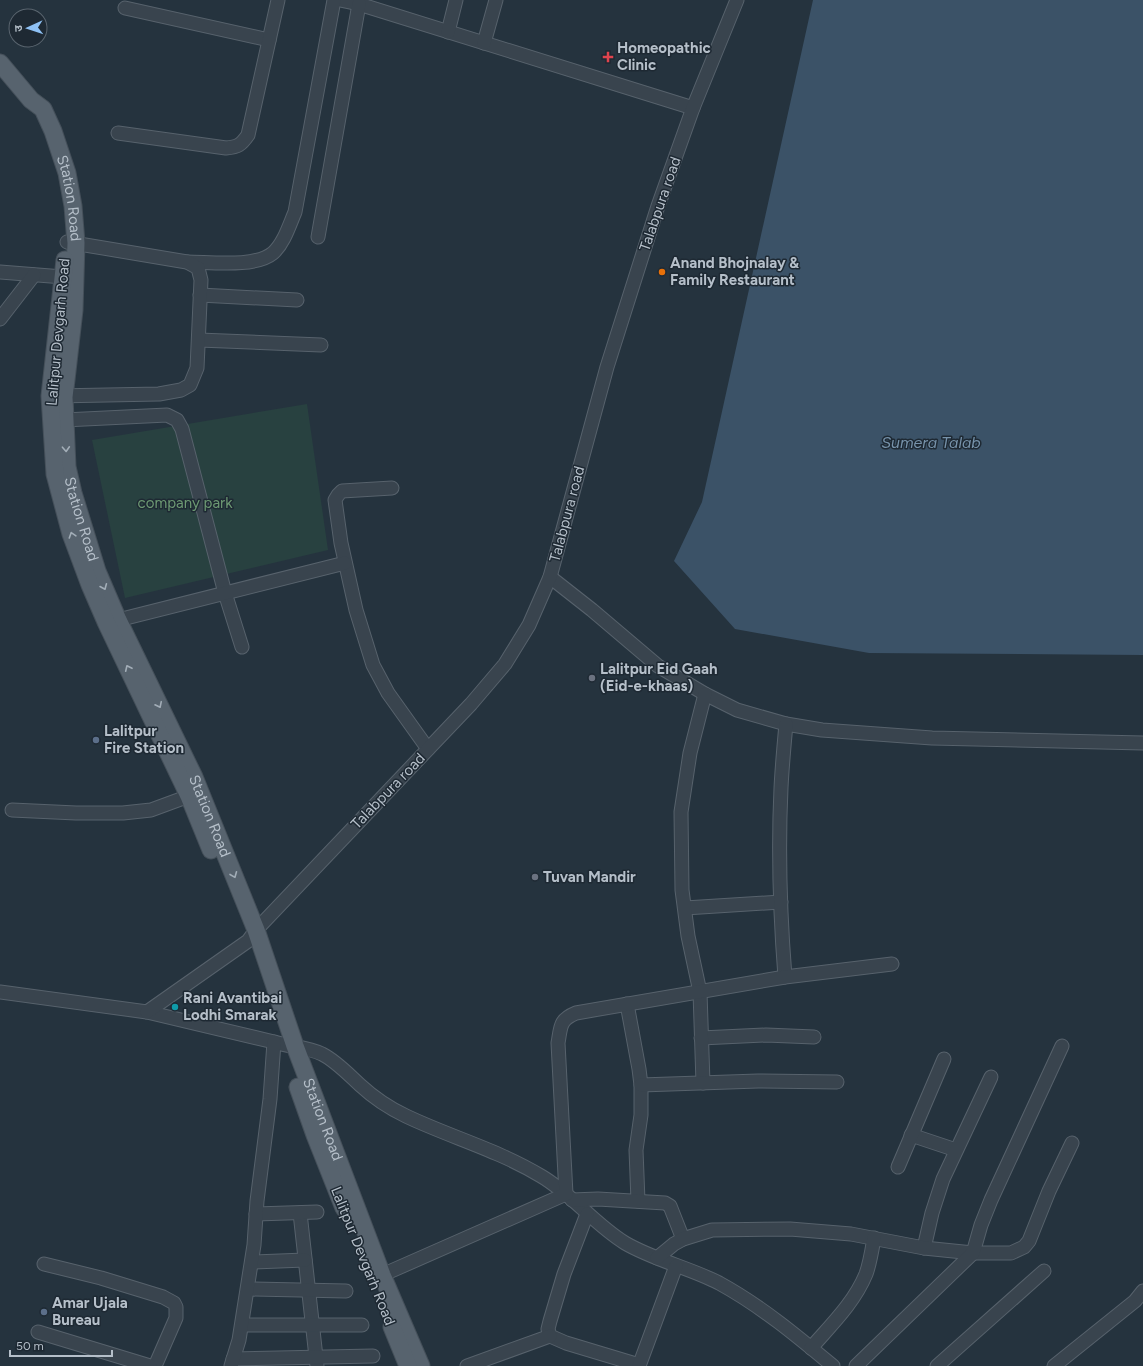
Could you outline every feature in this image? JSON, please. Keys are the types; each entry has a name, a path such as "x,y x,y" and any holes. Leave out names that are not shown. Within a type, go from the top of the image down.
{"main road":[{"name":"Lalitpur Devgarh Road","path":"0,63 31,100 34,115 42,131 60,185 71,242 63,277 55,474 71,534 106,622 189,796 252,936 284,1044 315,1135 408,1366"},
{"name":"Station Road","path":"71,242 74,310 57,396 64,420 66,466 73,493 97,571 118,620 194,777 252,936"},
{"name":"Station Road","path":"284,1044 421,1366"}],"street":[{"path":"118,133 226,148 236,147 243,143 248,135 278,0"},
{"path":"71,242 187,262 244,263 260,260 273,253 284,238 295,212 334,0"},
{"path":"340,0 359,4 693,108"},
{"path":"448,32 456,0"},
{"path":"484,43 496,0"},
{"name":"Talabpura road","path":"147,1012 252,936 471,704 505,664 529,625 550,577 607,367 658,206 693,108 737,0"},
{"path":"318,237 359,4"},
{"path":"124,8 269,40"},
{"path":"57,396 158,394 181,390 190,385 197,368 201,280 198,268 187,262"},
{"path":"0,272 63,277"},
{"path":"0,319 34,275"},
{"path":"200,295 297,300"},
{"path":"198,340 321,345"},
{"path":"64,420 167,415 177,420 182,429 225,593 242,647"},
{"path":"392,488 342,491 335,500 335,508 345,563 356,610 373,665 388,694 428,749"},
{"path":"118,620 345,563"},
{"path":"550,577 592,610 658,666 705,694 737,710 786,724 822,730 932,738 1143,742"},
{"path":"703,1083 700,992 688,936 682,890 681,812 690,753 705,694"},
{"path":"785,977 781,902 781,788 786,724"},
{"path":"12,810 76,813 151,810 189,796"},
{"path":"684,908 781,902"},
{"path":"569,1197 558,1043 561,1023 567,1016 576,1013 785,977 892,964"},
{"path":"0,992 147,1012 308,1049 322,1054 337,1064 361,1086 382,1102 405,1116 511,1159 542,1176 569,1197 587,1214 625,1243 718,1283 750,1302 782,1324 833,1366"},
{"path":"627,1004 640,1069 641,1085 642,1115 636,1150 638,1201"},
{"path":"701,1038 766,1035 814,1037"},
{"path":"284,1044 270,1099 256,1214 252,1262 242,1325 232,1362 316,1362 373,1356"},
{"path":"856,1366 973,1253 981,1225 991,1200 1062,1046"},
{"path":"898,1167 944,1059"},
{"path":"924,1248 937,1196 956,1150 991,1077"},
{"path":"641,1085 758,1081 837,1082"},
{"path":"911,1136 956,1150"},
{"path":"657,1258 674,1244 683,1239 712,1230 790,1229 851,1234 924,1248 973,1253 1011,1253 1024,1247 1029,1241 1049,1191 1072,1143"},
{"path":"382,1275 569,1197 665,1203 670,1206 683,1239"},
{"path":"256,1214 317,1212"},
{"path":"300,1213 316,1362"},
{"path":"550,1336 548,1328 564,1274 587,1214"},
{"path":"811,1348 841,1314 866,1275 871,1258 874,1238"},
{"path":"252,1262 305,1260"},
{"path":"44,1264 101,1278 163,1297 174,1304 177,1313 176,1318 155,1366"},
{"path":"467,1366 550,1336 566,1343 639,1365 676,1266"},
{"path":"937,1366 1044,1271"},
{"path":"248,1289 346,1291"},
{"path":"1054,1366 1135,1301 1143,1291"},
{"path":"242,1325 362,1326"},
{"path":"38,1332 150,1366"}],"green space":[{"name":"company park","path":"307,404 328,550 125,598 92,440"}],"water":[{"name":"Sumera Talab","path":"813,0 1143,0 1143,655 869,653 735,629 674,561 702,502"}],"place":[{"name":"Homeopathic Clinic","path":"608,57"},
{"name":"Anand Bhojnalay & Family Restaurant","path":"662,272"},
{"name":"Lalitpur Eid Gaah (Eid-e-khaas)","path":"592,678"},
{"name":"Lalitpur Fire Station","path":"96,740"},
{"name":"Tuvan Mandir","path":"535,877"},
{"name":"Rani Avantibai Lodhi Smarak","path":"175,1007"},
{"name":"Amar Ujala Bureau","path":"44,1312"}]}
